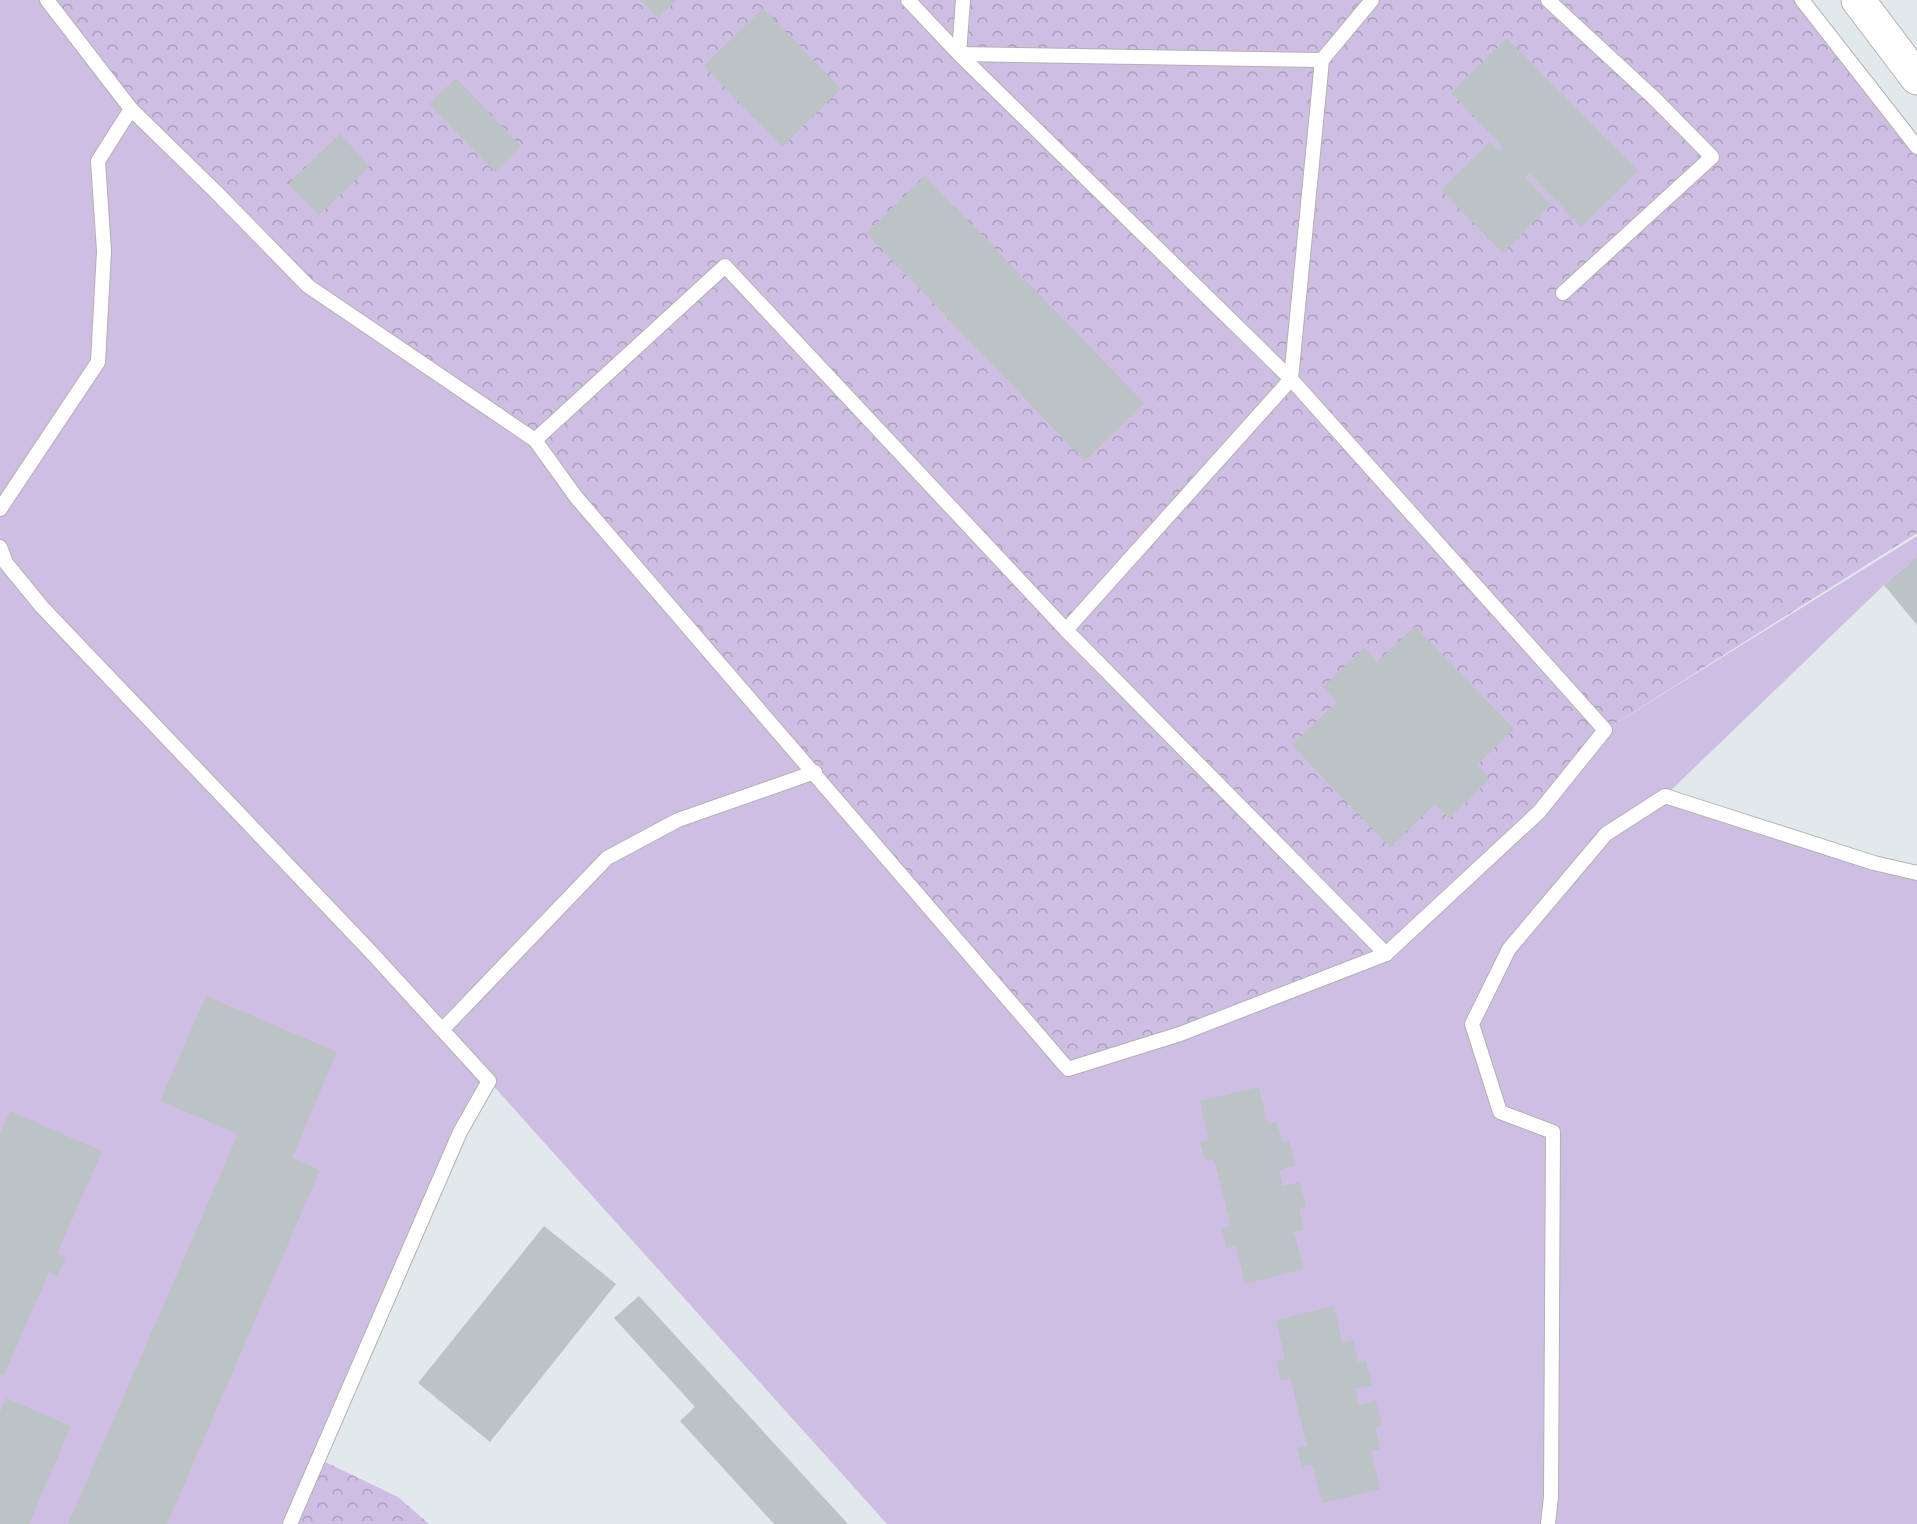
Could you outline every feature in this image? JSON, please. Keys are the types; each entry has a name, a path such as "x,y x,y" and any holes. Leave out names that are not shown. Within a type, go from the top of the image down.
{"main road":[{"path":"1858,0 1917,78"}],"lane":[{"path":"47,0 131,109 308,286 535,440 576,497 1068,1069 1180,1034 1386,954 1539,812 1605,730 1291,379 959,54 908,0"},
{"path":"959,54 963,0"},
{"path":"1066,630 1291,379 1322,60 1372,0"},
{"path":"1548,0 1655,99 1712,157 1563,293"},
{"path":"1802,0 1917,147"},
{"path":"959,54 1322,60"},
{"path":"0,509 98,362 104,251 98,161 131,109"},
{"path":"535,440 725,266 1066,630 1386,954"},
{"path":"0,547 6,563 42,607 370,951 489,1081 460,1132 291,1524"},
{"path":"442,1030 607,858 678,820 814,772"},
{"path":"1548,1524 1551,1497 1553,1132 1500,1112 1472,1024 1509,949 1606,834 1665,796 1874,863 1917,873"}],"green space":[{"path":"0,0 47,0 1605,730 1917,536 1917,557 1884,585 1665,796 1917,873 1917,1524 887,1524 489,1081 290,1524 0,1524"},
{"path":"47,0 1802,0 1917,147 1917,533 1605,730 1539,812 1386,954 1068,1069 535,440 308,286 131,109"},
{"path":"319,1459 398,1497 429,1524 290,1524"}],"building":[{"path":"640,0 677,0 658,18"},
{"path":"763,8 841,89 782,147 704,66"},
{"path":"1507,38 1638,171 1581,227 1529,173 1525,177 1551,205 1503,253 1441,190 1490,142 1499,151 1503,147 1451,93"},
{"path":"456,78 521,146 495,172 429,104"},
{"path":"340,134 370,166 319,215 288,184"},
{"path":"925,176 1144,403 1085,461 866,233"},
{"path":"1917,557 1917,625 1884,585"},
{"path":"1415,626 1514,729 1477,765 1490,779 1449,819 1435,804 1390,847 1292,745 1337,702 1323,687 1364,648 1377,662"},
{"path":"206,996 337,1052 292,1158 320,1170 167,1524 68,1524 238,1134 160,1101"},
{"path":"1259,1087 1268,1124 1277,1121 1282,1142 1289,1141 1296,1165 1279,1170 1283,1186 1300,1182 1306,1207 1299,1209 1304,1230 1294,1232 1304,1269 1245,1284 1236,1246 1226,1248 1222,1229 1231,1226 1214,1159 1205,1161 1200,1142 1209,1140 1200,1101"},
{"path":"10,1111 102,1151 57,1254 66,1258 57,1276 49,1272 4,1375 0,1374 0,1134"},
{"path":"544,1226 616,1284 490,1442 418,1383"},
{"path":"639,1296 848,1524 774,1524 680,1421 695,1407 614,1318"},
{"path":"1334,1306 1343,1343 1353,1340 1358,1362 1366,1360 1372,1385 1355,1389 1359,1406 1376,1401 1382,1426 1375,1428 1380,1449 1371,1451 1380,1489 1322,1503 1312,1465 1302,1467 1297,1448 1307,1446 1290,1378 1281,1381 1276,1361 1285,1359 1276,1320"},
{"path":"6,1398 71,1426 29,1524 0,1524 0,1412"}]}
